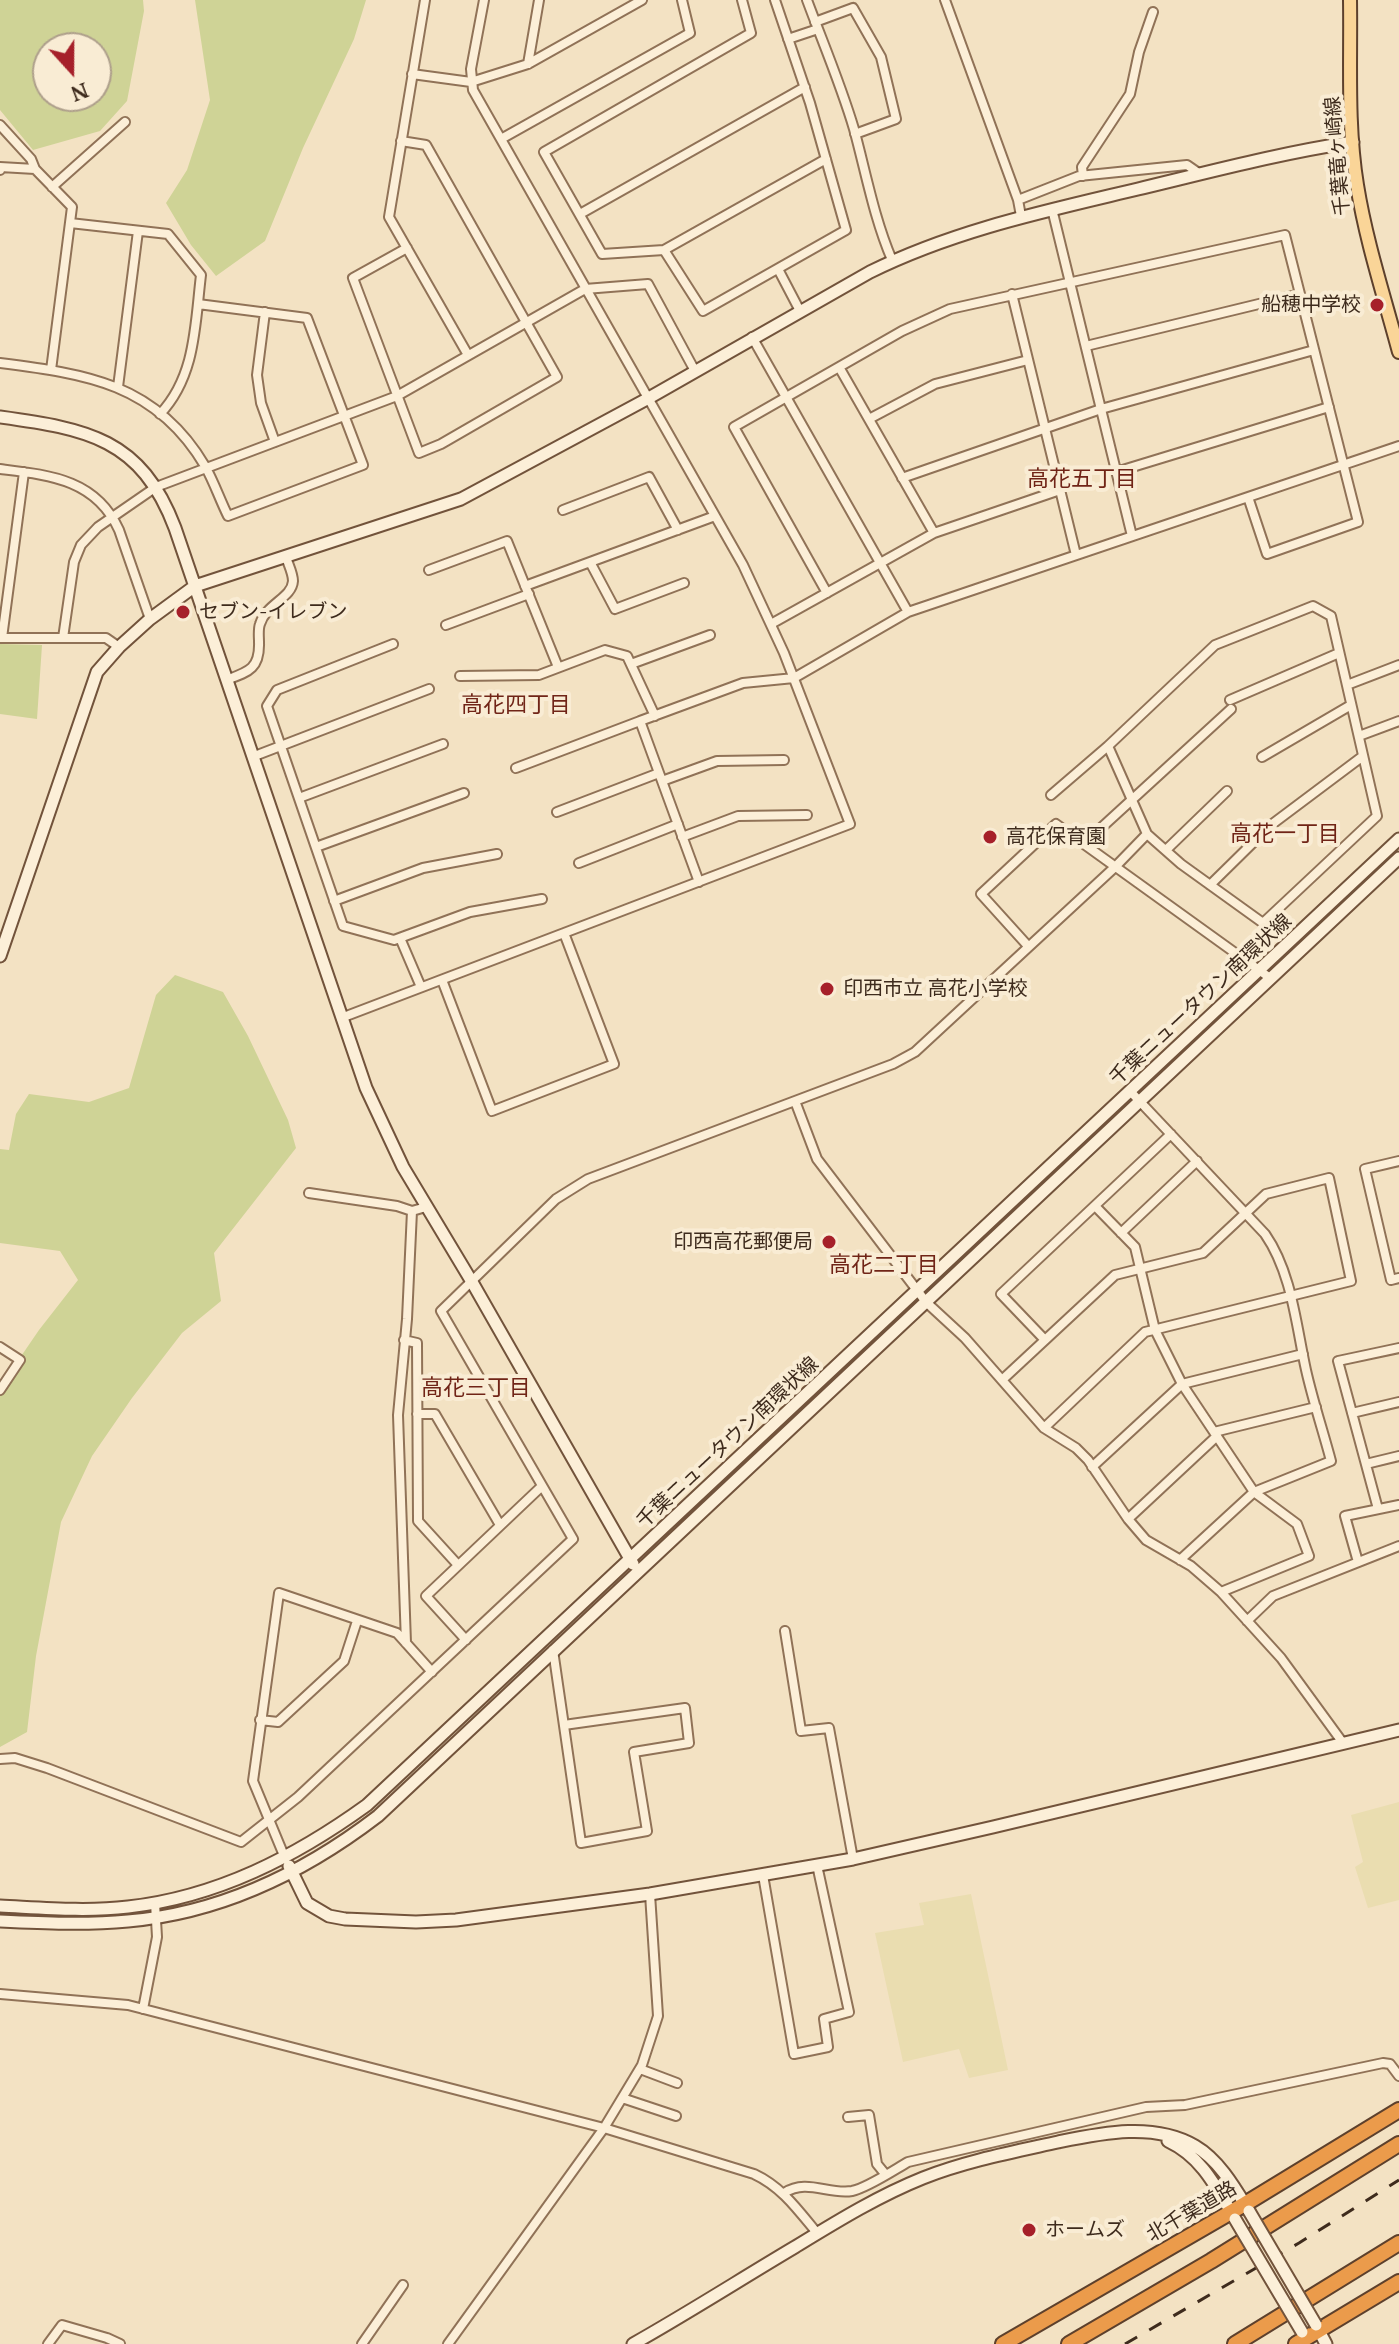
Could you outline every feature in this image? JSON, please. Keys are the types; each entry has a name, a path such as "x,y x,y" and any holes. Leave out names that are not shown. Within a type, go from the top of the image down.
{"highway":[{"name":"北千葉道路","path":"1003,2344 1247,2208 1399,2110"},
{"path":"1069,2344 1211,2261 1399,2144"},
{"path":"1235,2344 1399,2243"},
{"path":"1310,2337 1399,2282"}],"main road":[{"name":"千葉竜ヶ崎線","path":"1350,0 1353,142 1362,212 1399,352"}],"street":[{"path":"425,0 389,217 468,355"},
{"path":"341,1018 850,824 794,678 743,565 473,90 471,82 484,0"},
{"path":"528,64 539,0"},
{"path":"412,74 471,82 528,64 642,0"},
{"path":"501,139 690,33 682,0"},
{"path":"742,0 751,33 544,152 602,254 664,250 826,159"},
{"path":"664,250 703,311 846,230 805,87 775,0"},
{"path":"807,0 835,72 855,134 881,235 892,260"},
{"path":"945,0 1018,200 1021,216"},
{"path":"788,39 853,8 881,57 896,119 855,134"},
{"path":"1083,176 1082,167 1130,94 1139,52 1153,12"},
{"path":"580,214 805,87"},
{"path":"52,187 125,122"},
{"path":"0,125 31,159 35,169 72,207 51,370"},
{"path":"401,141 426,145 557,377 441,444 419,453 353,278 407,248"},
{"path":"0,956 97,672 150,619 195,586 461,499 647,399 892,260 1021,216 1353,142"},
{"path":"1018,200 1048,186 1083,176 1187,165 1200,174"},
{"path":"0,170 0,167 35,169"},
{"path":"1052,209 1132,536"},
{"path":"70,223 168,234 201,275 191,355 177,392 160,414"},
{"path":"118,387 138,231"},
{"path":"827,593 734,427 934,315 1012,294 1285,235 1358,522 1267,554 1248,497"},
{"path":"778,269 800,311"},
{"path":"63,638 76,554 91,532 156,487 397,396 585,289 648,284 695,371"},
{"path":"1012,294 1076,555"},
{"path":"1086,346 1300,294"},
{"path":"0,363 76,374 118,387 160,414 185,439 206,468 228,516 363,465 307,318 198,304"},
{"path":"265,312 257,375 261,403 275,442"},
{"path":"752,337 908,612"},
{"path":"902,478 1101,409 1314,350"},
{"path":"869,419 935,384 1028,360"},
{"path":"839,367 934,533"},
{"path":"1116,472 1329,407"},
{"path":"0,417 65,427 100,438 133,460 156,487 172,520 366,1088 403,1167 637,1572"},
{"path":"516,768 743,683 794,678 908,612 1399,446"},
{"path":"0,469 46,474 69,481 103,504 113,517 128,552 150,619"},
{"path":"24,472 1,638 106,638 119,647"},
{"path":"563,510 649,477 678,530"},
{"path":"771,624 934,533 1060,490"},
{"path":"446,625 590,562 715,516"},
{"path":"429,570 507,541 558,667"},
{"path":"226,680 255,666 260,653 259,625 268,608 284,598 292,587 293,579 286,557"},
{"path":"590,562 615,609 684,583"},
{"path":"1051,795 1215,645 1313,606 1331,616 1377,816 1263,923 1147,834 1108,746"},
{"path":"631,664 710,635"},
{"path":"393,644 277,690 267,706 343,926 394,940 470,912 542,899"},
{"path":"460,676 539,675 605,650 627,656 655,716"},
{"path":"1101,828 1231,704 1339,653"},
{"path":"1347,685 1399,665"},
{"path":"252,757 429,689"},
{"path":"1262,757 1351,705"},
{"path":"640,721 699,882"},
{"path":"1359,736 1399,721"},
{"path":"299,798 443,744"},
{"path":"1210,885 1271,825 1363,756"},
{"path":"557,812 717,761 784,760"},
{"path":"1166,850 1227,791"},
{"path":"316,847 464,793"},
{"path":"682,837 738,816 807,815"},
{"path":"579,863 678,824"},
{"path":"1028,946 981,894 1056,824 1270,978"},
{"path":"0,1759 15,1758 47,1768 241,1842 298,1797 573,1539 441,1311 556,1199 588,1179 893,1064 915,1052 1147,834"},
{"name":"千葉ニュータウン南環状線","path":"0,1906 87,1910 155,1903 204,1892 285,1858 336,1828 367,1805 1399,839"},
{"path":"334,901 423,868 497,854"},
{"name":"千葉ニュータウン南環状線","path":"0,1921 86,1923 156,1917 207,1907 268,1884 345,1842 378,1816 1399,858"},
{"path":"442,980 492,1111 614,1064 564,933"},
{"path":"400,938 421,987"},
{"path":"1130,1091 1273,1244 1282,1262 1331,1461 1254,1492 1180,1560"},
{"path":"795,1101 817,1159 926,1302 965,1338 1044,1428 1076,1448 1146,1540 1191,1566 1221,1592 1281,1658 1343,1743"},
{"path":"1045,1340 1001,1294 1171,1134"},
{"path":"1121,1233 1197,1161"},
{"path":"1399,1161 1365,1169 1391,1280 1399,1278"},
{"path":"1002,1380 1115,1275 1203,1253 1266,1194 1329,1178 1351,1281 1145,1332 1044,1428"},
{"path":"309,1193 412,1211 426,1207"},
{"path":"1095,1206 1135,1247 1155,1330 1182,1384 1254,1492 1297,1524 1309,1556 1221,1592"},
{"path":"406,1643 398,1415 412,1211"},
{"path":"404,1340 417,1343 418,1521 458,1565"},
{"path":"0,1347 20,1360 0,1390"},
{"path":"1378,1509 1338,1361 1399,1348"},
{"path":"1092,1467 1182,1384 1303,1354"},
{"path":"1352,1413 1399,1402"},
{"path":"1128,1519 1216,1434 1316,1407"},
{"path":"417,1414 435,1414 500,1525"},
{"path":"1366,1464 1399,1456"},
{"path":"466,1640 426,1596 542,1486"},
{"path":"1358,1562 1345,1516 1399,1505"},
{"path":"1247,1621 1273,1596 1399,1546"},
{"path":"432,1672 397,1633 279,1593 253,1781 307,1903 329,1916 444,1921 650,1894 763,1875 853,1859 1399,1730"},
{"path":"260,1720 278,1722 344,1661 357,1621"},
{"path":"785,1631 801,1731 829,1728 853,1859"},
{"path":"553,1650 581,1843 647,1831 634,1752 689,1743 685,1708 564,1725"},
{"path":"763,1875 794,2054 828,2047 824,2019 849,2012 817,1865"},
{"path":"448,2344 604,2128 640,2069 658,2016 650,1894"},
{"path":"143,2009 157,1937 155,1903"},
{"path":"0,1994 128,2005 604,2128 771,2182 817,2233"},
{"path":"784,2193 800,2186 851,2191 908,2162 1146,2107 1185,2105 1383,2063 1390,2064 1399,2076"},
{"path":"640,2069 677,2083"},
{"path":"622,2098 676,2116"},
{"path":"848,2117 869,2115 877,2164 886,2175"},
{"path":"1145,2132 1189,2153 1207,2172 1310,2337"},
{"path":"633,2344 817,2233 924,2178 1015,2151 1101,2133 1145,2132 1183,2140 1204,2152 1228,2179 1247,2208 1310,2337"},
{"path":"362,2344 403,2285"},
{"path":"48,2344 62,2325 120,2344"}],"shaded area":[{"path":"1399,1802 1399,1900 1368,1908 1355,1867 1363,1862 1351,1815"},
{"path":"971,1894 1008,2070 969,2078 959,2049 903,2062 875,1933 924,1925 919,1903"}],"green space":[{"path":"0,0 143,0 144,11 127,101 100,131 33,150 0,110"},
{"path":"195,0 366,0 354,39 303,148 265,241 216,276 191,245 166,203 187,170 210,100"},
{"path":"0,644 42,645 37,719 0,714"},
{"path":"175,975 223,992 288,1120 296,1148 214,1253 221,1301 182,1333 92,1456 61,1522 36,1656 27,1732 0,1747 0,1387 78,1280 60,1251 0,1243 0,1149 9,1150 16,1114 29,1094 89,1102 129,1088 156,995"}],"railway":[{"path":"1125,2344 1299,2243 1399,2180"}],"place":[{"name":"船穂中学校","path":"1377,305"},
{"name":"セブン-イレブン","path":"183,612"},
{"name":"高花保育園","path":"990,837"},
{"name":"印西市立 高花小学校","path":"827,989"},
{"name":"印西高花郵便局","path":"829,1242"},
{"name":"ホームズ","path":"1029,2230"}],"district":[{"name":"高花五丁目","path":"1082,480"},
{"name":"高花四丁目","path":"516,706"},
{"name":"高花一丁目","path":"1285,835"},
{"name":"高花二丁目","path":"884,1266"},
{"name":"高花三丁目","path":"476,1389"}]}
